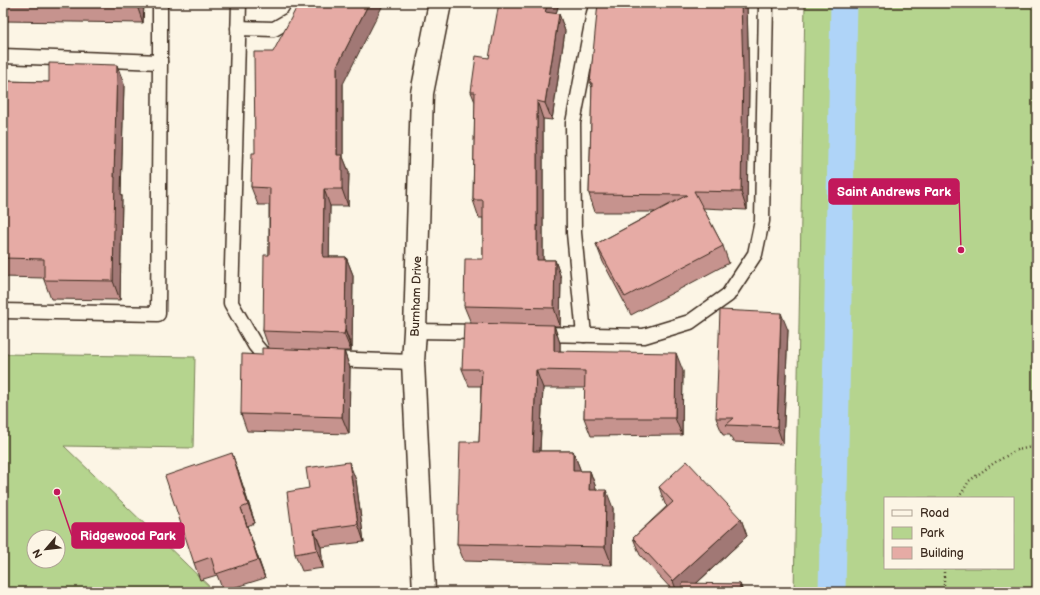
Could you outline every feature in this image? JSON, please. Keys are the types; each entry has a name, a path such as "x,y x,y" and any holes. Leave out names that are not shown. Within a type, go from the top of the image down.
{"street":[{"name":"Burnham Drive","path":"424,592 412,362 415,331 422,93 440,3"}],"lane":[{"path":"3,311 158,314 160,3"},
{"path":"239,3 231,303 255,346 265,357 296,358"},
{"path":"238,28 274,29 293,18 302,3"},
{"path":"584,335 574,233 573,123 594,13 598,3"},
{"path":"523,333 644,336 690,322 728,295 755,254 762,221 766,3"},
{"path":"3,56 160,62"},
{"path":"415,331 492,333"},
{"path":"319,359 412,362"}],"path":[{"path":"960,497 969,481 994,463 1017,450 1037,446"},
{"path":"944,569 944,592"}],"green space":[{"path":"805,3 1037,3 1037,592 794,592"},
{"path":"3,354 195,357 193,448 64,446 215,592 3,592"}],"building":[{"path":"299,3 369,3 337,66 337,155 342,155 342,189 324,189 323,257 346,257 344,334 263,331 264,255 269,255 270,188 251,187 252,153 255,153 254,52 273,52"},
{"path":"499,3 548,3 545,12 559,14 545,103 537,101 537,260 555,260 554,308 464,306 465,259 483,259 483,200 473,200 475,92 471,92 476,56 489,58"},
{"path":"598,3 663,3 686,5 686,3 741,3 743,68 741,192 694,191 723,246 625,297 596,244 687,195 589,194 592,83 590,83"},
{"path":"49,63 117,65 113,281 44,280 44,259 3,258 3,81 49,82"},
{"path":"720,310 781,313 777,427 726,425 734,418 716,418"},
{"path":"464,323 554,325 554,351 676,353 675,418 584,418 585,371 536,370 533,451 573,451 573,471 590,471 589,490 606,490 605,547 457,544 460,442 479,442 482,369 462,369"},
{"path":"262,348 344,351 342,417 241,414 242,354 262,355"},
{"path":"232,453 248,505 241,508 258,560 216,574 211,557 194,563 165,476"},
{"path":"687,461 741,519 673,581 633,538 673,502 659,487"},
{"path":"349,462 358,524 314,530 317,550 295,554 287,492 309,488 306,468"},
{"path":"682,583 740,584 740,592 682,592"}],"waterway":[{"path":"832,592 844,3"}],"place":[{"name":"Saint Andrews Park","path":"961,250"},
{"name":"Ridgewood Park","path":"57,492"}]}
